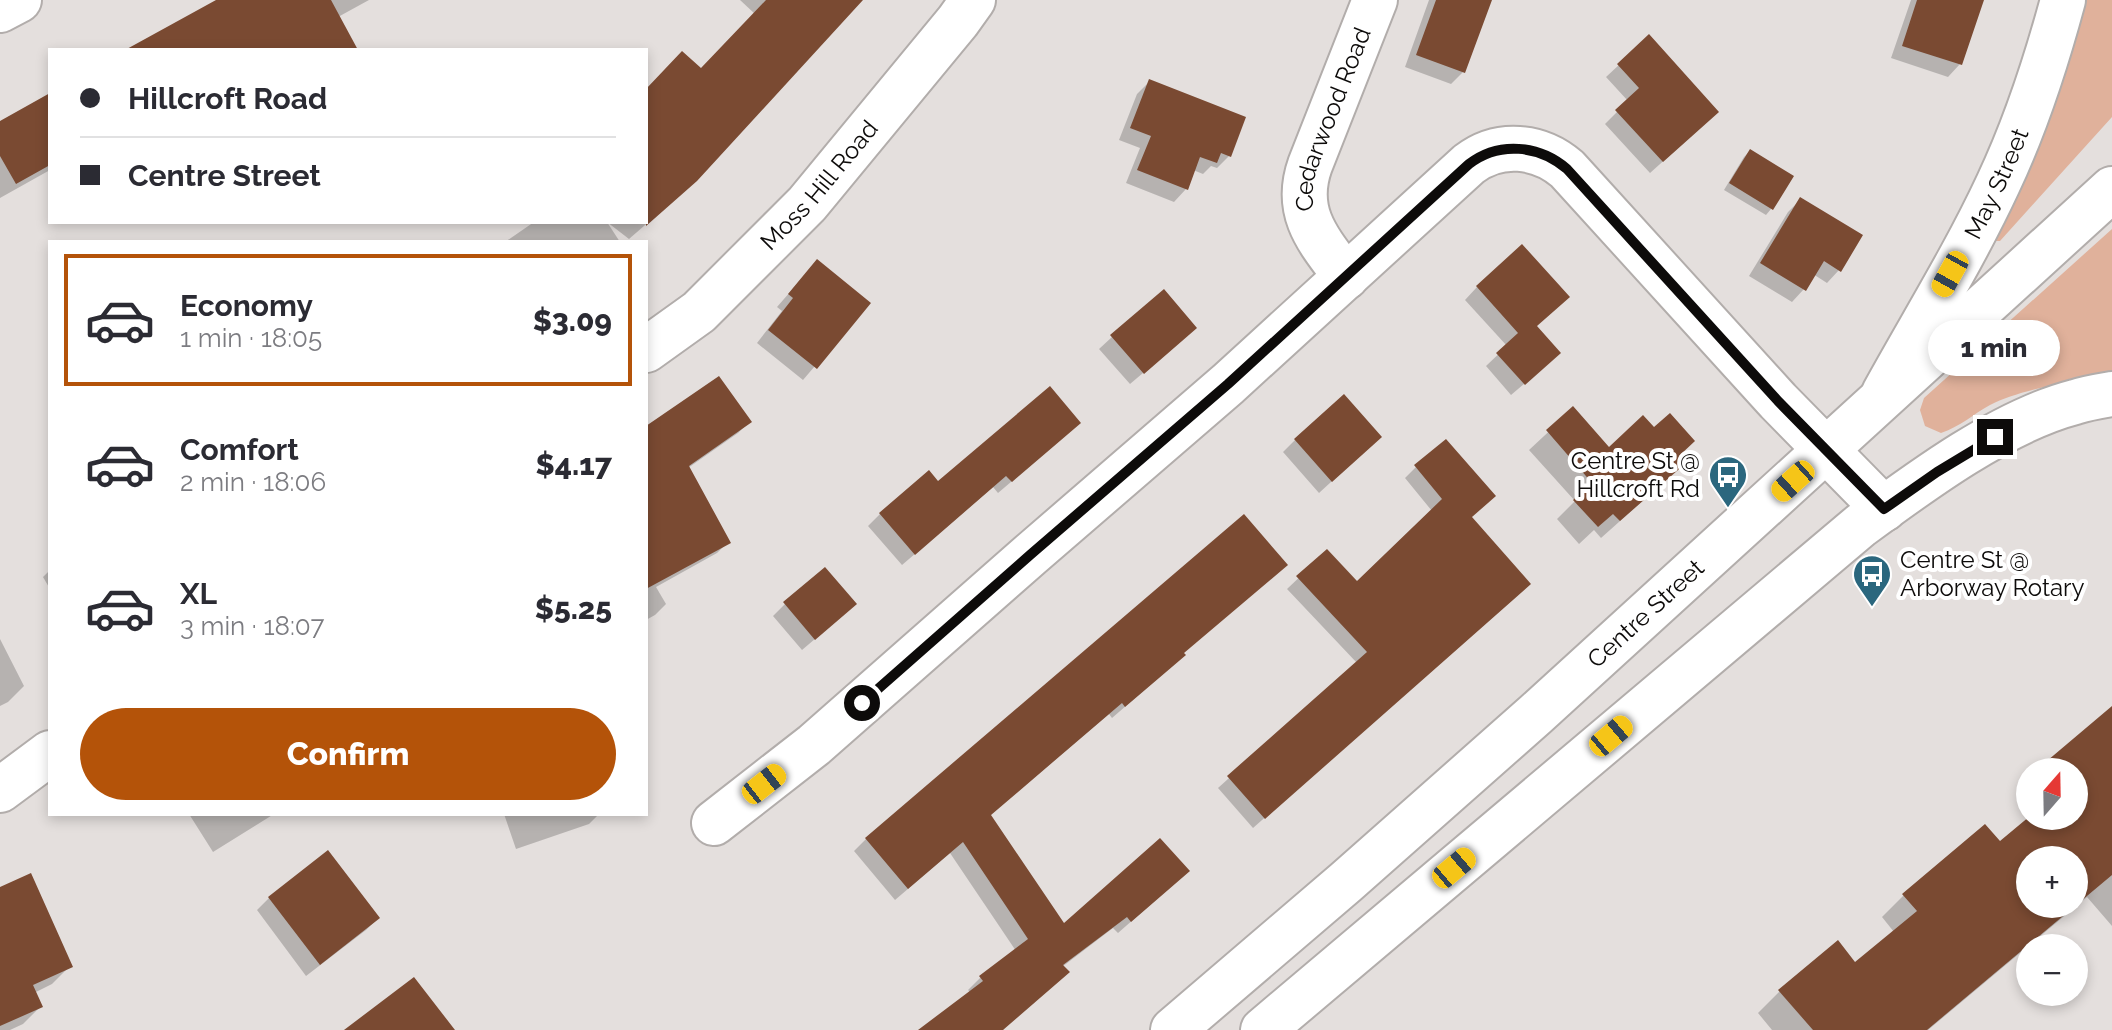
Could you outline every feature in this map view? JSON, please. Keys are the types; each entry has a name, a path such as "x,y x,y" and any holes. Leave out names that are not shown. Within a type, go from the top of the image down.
{"main road":[{"path":"0,10 19,0"},
{"name":"Moss Hill Road","path":"648,349 699,312 807,204 973,0"},
{"name":"Cedarwood Road","path":"1346,277 1314,232 1305,209 1304,190 1308,171 1375,0"},
{"name":"May Street","path":"1882,397 1998,185 2043,72 2063,0"},
{"path":"714,823 814,745 1228,384 1475,160 1493,152 1526,149 1545,154 1572,174 1826,451 1884,509"},
{"name":"Centre Street","path":"1173,1030 1415,822 1582,673 2112,189"},
{"path":"1263,1030 1828,552 1884,509 1937,472 2014,426 2076,401 2112,394"},
{"path":"0,790 48,754"}],"shaded area":[{"path":"2085,0 2112,0 2112,117 2000,241 1995,241 1993,236 2077,30"},
{"path":"2112,229 2112,372 2003,399 1941,433 1925,426 1920,410 1924,398"}],"building":[{"path":"216,0 331,0 357,48 129,48"},
{"path":"766,0 863,0 697,181 646,226 648,87 682,51 701,68"},
{"path":"1436,0 1492,0 1465,73 1416,55"},
{"path":"1917,0 1984,0 1962,65 1902,46"},
{"path":"1649,34 1719,112 1663,162 1615,110 1639,88 1617,64"},
{"path":"1149,79 1246,117 1231,157 1221,153 1217,163 1200,157 1188,190 1137,170 1151,136 1130,128"},
{"path":"48,94 48,166 16,184 0,156 0,121"},
{"path":"1750,149 1794,176 1773,210 1729,183"},
{"path":"1800,197 1863,235 1841,272 1824,261 1806,291 1760,263"},
{"path":"1522,244 1570,297 1537,326 1561,353 1525,385 1496,353 1518,333 1476,286"},
{"path":"817,259 871,303 817,369 768,330 793,298 788,294"},
{"path":"1164,289 1197,328 1144,374 1110,335"},
{"path":"719,376 752,422 689,466 731,543 648,588 648,425"},
{"path":"1050,386 1081,423 1012,482 1006,476 915,555 879,513 929,470 938,481"},
{"path":"1344,394 1382,437 1332,482 1294,439"},
{"path":"1573,406 1609,447 1643,415 1654,427 1670,413 1695,441 1679,456 1686,463 1620,521 1613,514 1598,527 1573,500 1592,483 1546,430"},
{"path":"1446,439 1496,496 1472,517 1531,584 1265,819 1227,776 1367,652 1296,576 1327,549 1357,581 1442,499 1414,465"},
{"path":"1244,514 1288,565 1125,707 1122,703 991,815 1064,923 1160,838 1190,871 1131,922 1127,917 1063,965 1070,972 1003,1030 918,1030 983,981 979,976 1028,939 963,842 908,889 865,838"},
{"path":"825,567 857,604 815,640 783,602"},
{"path":"2112,706 2112,875 2088,895 2088,846 2016,846 2016,918 2061,918 2042,934 2016,934 2016,955 1927,1030 1813,1030 1778,990 1838,940 1855,962 1917,911 1902,894 1985,824 2000,841 2016,828 2088,830 2088,758 2050,758"},
{"path":"328,850 380,918 320,965 268,897"},
{"path":"31,873 73,967 33,985 43,1007 0,1026 0,887"},
{"path":"414,977 455,1030 344,1030"}],"place":[{"name":"Centre St @ Hillcroft Rd","path":"1728,509"},
{"name":"Centre St @ Arborway Rotary","path":"1872,608"}],"route":[{"path":"862,703 1228,384 1469,164 1499,150 1539,152 1567,169 1778,401 1884,509 1995,437"}]}
